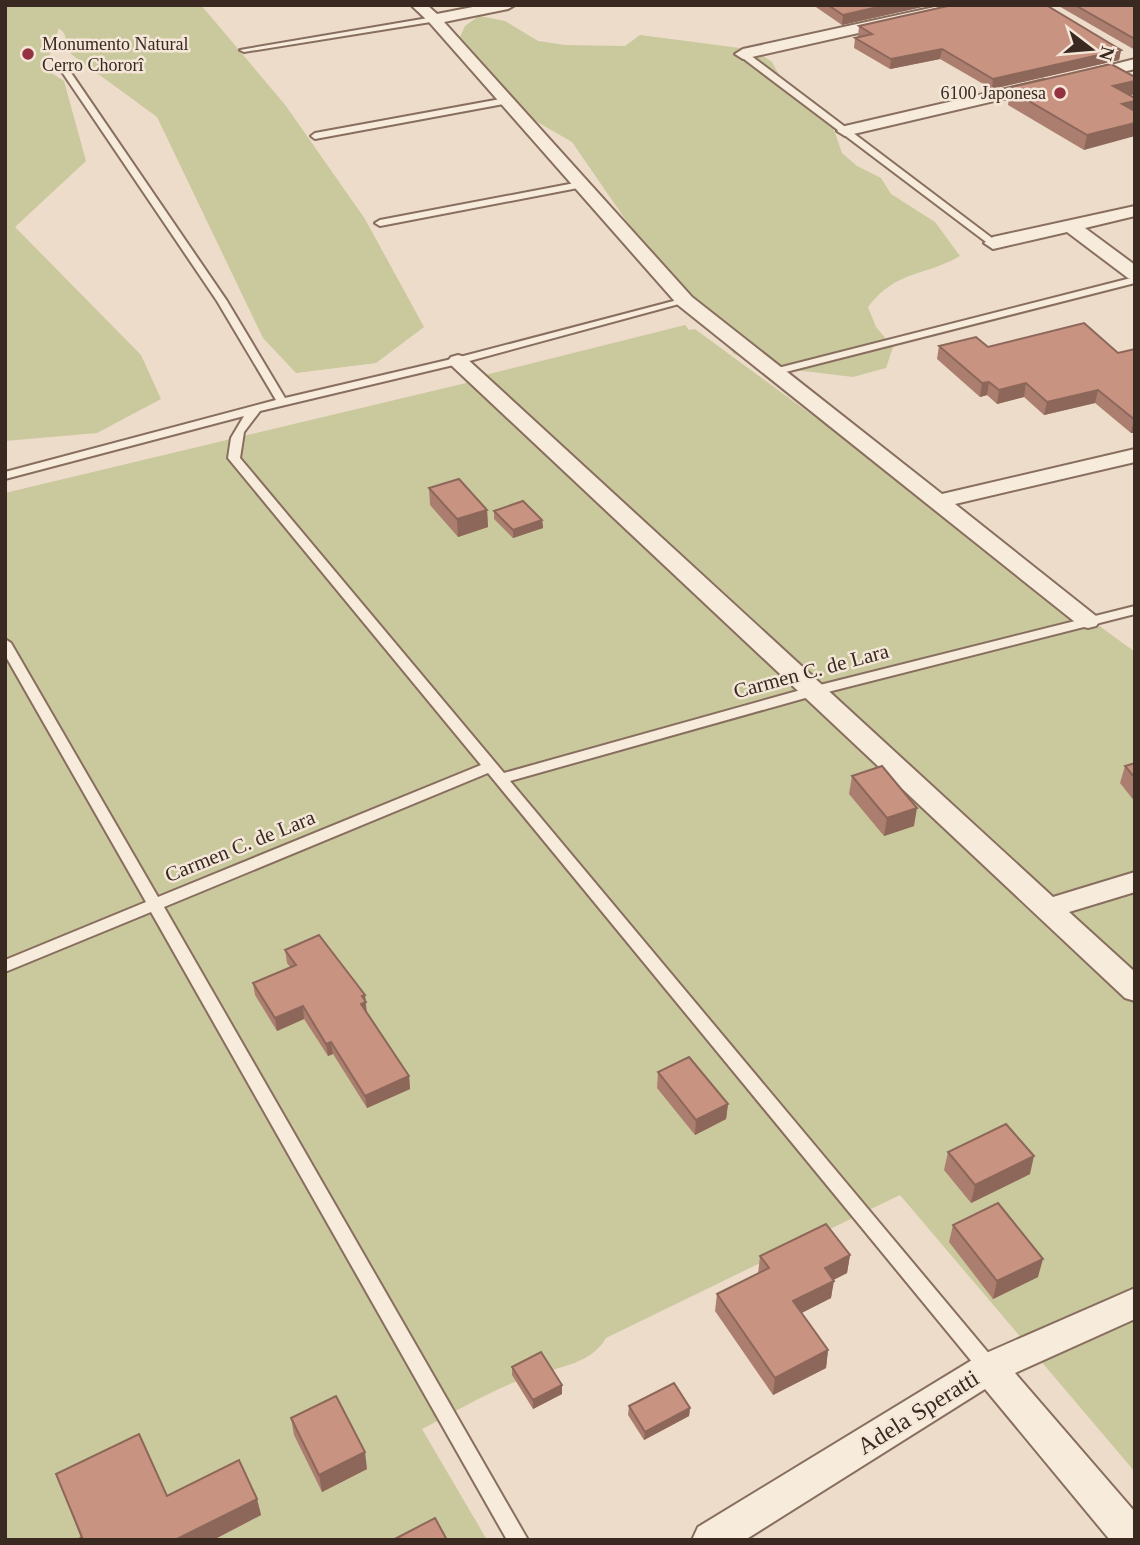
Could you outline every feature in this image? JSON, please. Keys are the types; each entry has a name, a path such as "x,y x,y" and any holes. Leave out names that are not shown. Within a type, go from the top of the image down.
{"street":[{"path":"418,5 434,19 685,301 1088,621"},
{"path":"434,19 508,5"},
{"path":"743,54 965,5"},
{"path":"845,131 1062,81 1131,59"},
{"path":"993,243 1135,211"},
{"path":"1071,226 1135,274"},
{"path":"458,361 1050,908 1135,990"},
{"path":"940,501 1135,455"},
{"path":"1050,908 1135,882"},
{"name":"Adela Speratti","path":"711,1540 989,1368 1135,1303"},
{"path":"989,1368 1134,1540"}],"lane":[{"path":"244,50 434,19"},
{"path":"743,54 993,243"},
{"path":"62,66 222,301 282,402"},
{"path":"316,136 506,101"},
{"path":"380,223 580,184"},
{"path":"774,372 1135,280"},
{"path":"5,476 282,402 458,361 685,301"},
{"path":"255,411 245,419 238,433 233,445 234,458 989,1368"},
{"name":"Carmen C. de Lara","path":"5,966 154,904 495,773 1135,610"},
{"path":"5,643 518,1540"}],"shaded area":[{"path":"5,5 201,5 286,106 365,219 424,327 376,363 296,373 263,338 157,117 71,54 64,33 59,28 45,69 64,81 86,161 15,227 141,355 161,399 97,433 5,441"},
{"path":"479,16 505,21 538,41 565,45 625,46 640,35 755,50 772,62 786,88 827,110 842,153 857,166 881,178 891,194 935,222 960,256 889,286 868,307 876,327 893,347 886,368 853,377 771,367 734,354 645,248 572,142 513,108 498,82 460,37 465,26"},
{"path":"685,325 689,330 695,329 1135,652 1135,1472 900,1195 606,1338 590,1355 570,1365 512,1383 422,1429 487,1540 5,1540 5,493 487,378 485,375"}],"building":[{"path":"828,5 887,5 843,15"},
{"path":"952,5 1046,5 1121,50 993,79 942,49 891,59 855,38 872,34 859,26"},
{"path":"1075,5 1135,5 1135,39"},
{"path":"1111,64 1135,77 1135,81 1113,86 1135,98 1135,101 1122,104 1135,111 1135,123 1087,135 1010,90 1016,89 1012,87"},
{"path":"1084,323 1118,353 1135,349 1135,420 1098,390 1047,402 1026,383 999,390 989,382 982,383 939,346 976,337 988,347"},
{"path":"459,479 487,510 457,519 429,488"},
{"path":"523,501 542,520 513,530 494,511"},
{"path":"1135,763 1135,778 1125,766"},
{"path":"882,766 917,808 887,818 852,776"},
{"path":"319,935 365,995 362,996 366,1002 361,1004 409,1076 365,1096 331,1042 326,1044 303,1006 275,1018 253,983 296,965 285,950"},
{"path":"689,1057 728,1104 696,1120 658,1072"},
{"path":"1006,1124 1034,1156 975,1185 948,1152"},
{"path":"998,1203 1043,1259 997,1281 953,1225"},
{"path":"826,1224 850,1255 825,1268 834,1281 793,1301 828,1350 775,1378 717,1294 769,1268 760,1256"},
{"path":"541,1352 562,1385 533,1400 512,1367"},
{"path":"674,1383 690,1408 645,1432 629,1406"},
{"path":"336,1396 365,1452 319,1475 291,1418"},
{"path":"139,1434 167,1496 239,1460 257,1499 175,1540 77,1540 82,1537 56,1474"},
{"path":"435,1518 447,1540 393,1540"}],"place":[{"name":"Monumento Natural Cerro Chororî","path":"28,54"},
{"name":"6100 Japonesa","path":"1060,93"}]}
